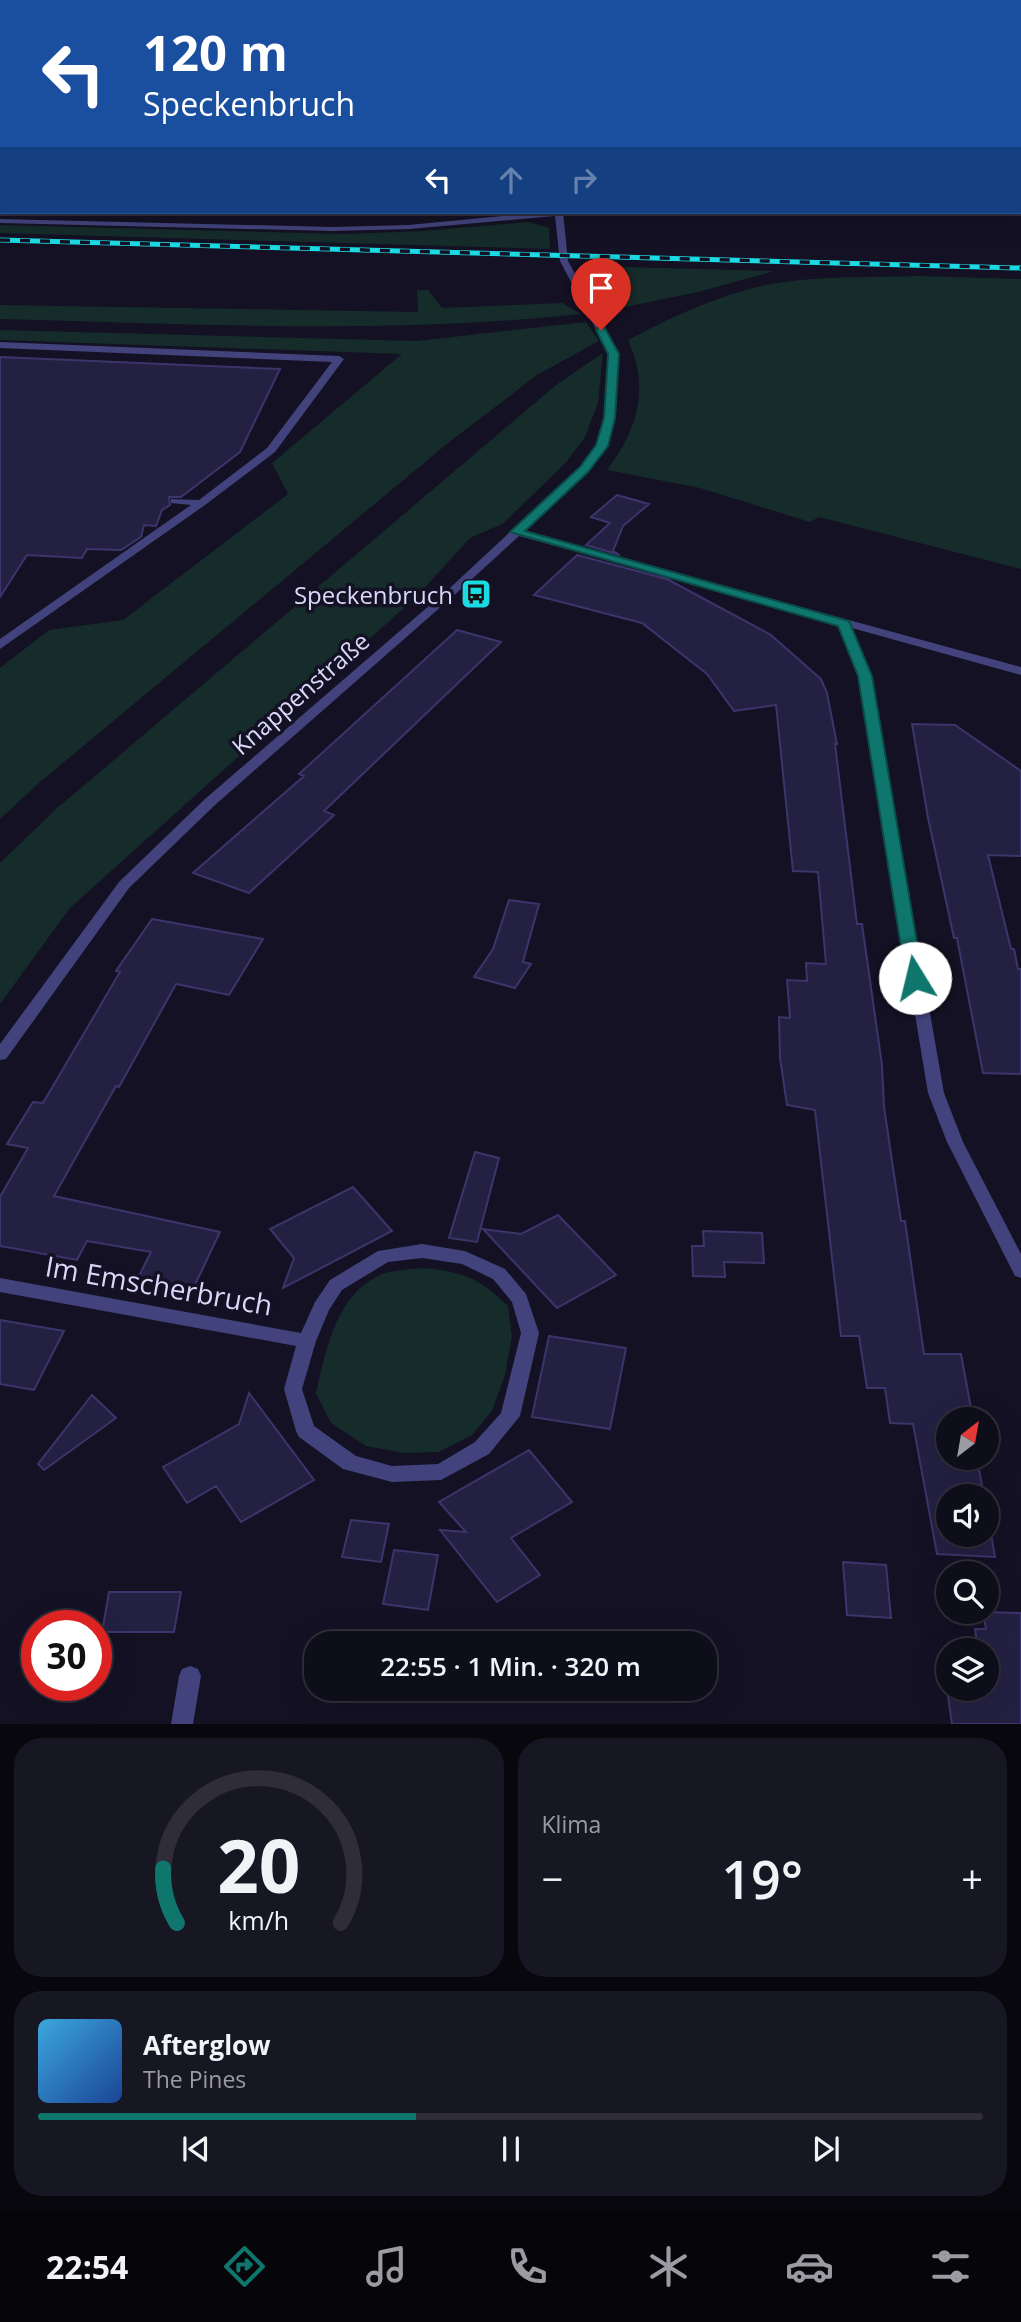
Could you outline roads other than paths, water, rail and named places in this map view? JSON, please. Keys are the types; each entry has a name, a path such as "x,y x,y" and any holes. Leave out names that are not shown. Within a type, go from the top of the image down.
{"street":[{"path":"0,221 333,229 409,227 538,214"},
{"name":"Knappenstraße","path":"1,1052 124,885 210,802 516,532 584,469 602,446 609,418 614,354 564,261 558,214"},
{"path":"0,345 339,359 271,450 201,503 0,645"},
{"path":"175,501 201,503"},
{"path":"516,532 1021,671"},
{"path":"844,624 865,676 919,1006 936,1093 955,1142 1021,1271"},
{"path":"422,1251 465,1258 499,1274 520,1299 530,1333 510,1416 482,1448 440,1472 392,1474 350,1463 306,1431 293,1389 307,1341 321,1307 335,1285 384,1256 422,1251"},
{"name":"Im Emscherbruch","path":"0,1285 307,1341"},
{"path":"182,1724 190,1676"}],"railway":[{"path":"0,240 1021,268"}],"place":[{"name":"Speckenbruch","path":"476,594"}]}
